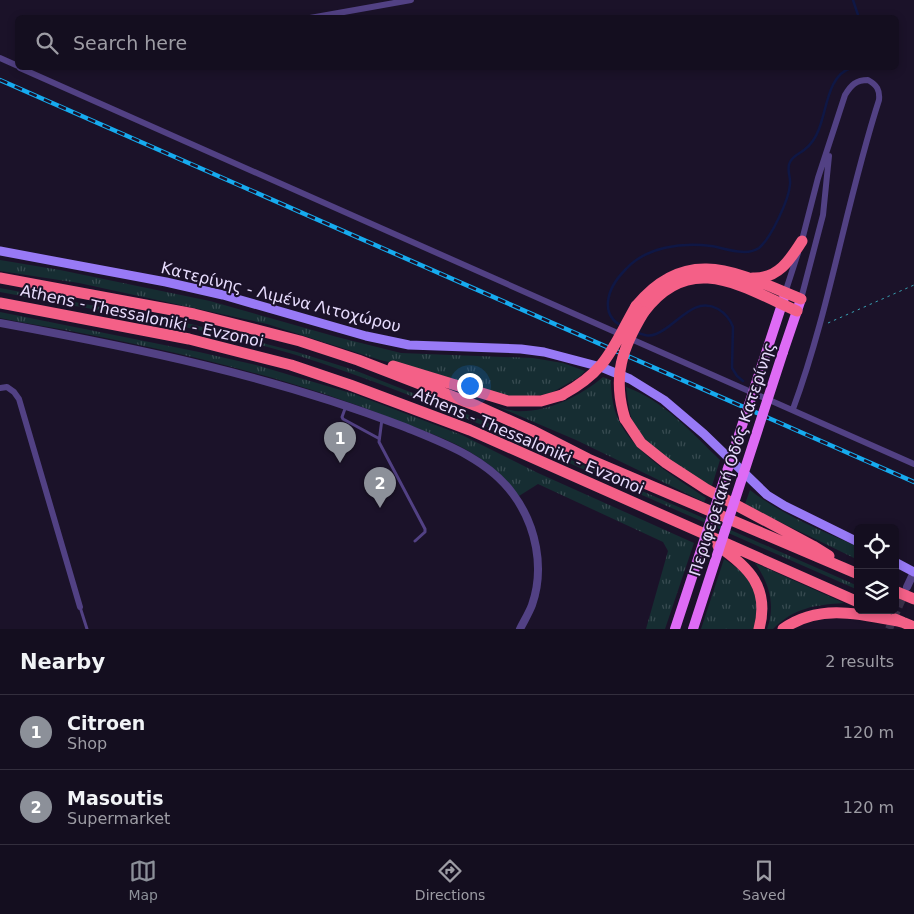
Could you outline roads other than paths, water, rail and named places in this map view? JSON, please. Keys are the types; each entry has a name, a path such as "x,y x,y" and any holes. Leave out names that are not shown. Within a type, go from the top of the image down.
{"highway":[{"path":"742,276 760,278 770,276 788,262 802,241"},
{"path":"358,360 387,364 508,401 541,401 562,395 589,379 610,354 656,285 679,272 696,268 726,271 801,299"},
{"path":"797,311 724,280 697,277 682,280 661,292 640,309 620,365 619,392 625,419 641,443 666,463 706,490 813,546 853,572"},
{"name":"Athens - Thessaloniki - Evzonoi","path":"0,278 194,314 291,339 358,360 478,406 612,469 853,572"},
{"name":"Athens - Thessaloniki - Evzonoi","path":"0,303 189,339 299,368 358,388 470,430 854,600"},
{"path":"690,528 729,553 749,571 755,581 762,604 759,629"},
{"path":"899,593 914,599"},
{"path":"782,629 807,617 825,612 858,613 902,622"},
{"path":"884,614 914,627"}],"main road":[{"name":"Κατερίνης - Λιμένα Λιτοχώρου","path":"0,252 166,282 366,336 409,345 521,349 544,352 601,367 630,379 664,400 704,434 767,495 854,540"},
{"name":"Περιφερειακή Οδός Κατερίνης","path":"675,629 785,293"},
{"name":"Περιφερειακή Οδός Κατερίνης","path":"693,629 801,299"},
{"path":"899,564 914,572"}],"street":[{"path":"327,15 411,0"},
{"path":"0,58 15,65"},
{"path":"8,62 15,61"},
{"path":"26,70 458,264 793,409 914,464"},
{"path":"793,409 820,324 862,156 879,100 880,92 873,83 862,80 855,82 850,87 842,103 832,137 827,165 823,215 801,299"},
{"name":"Περιφερειακή Οδός Κατερίνης","path":"785,293 802,241 818,178 832,137"},
{"path":"0,323 67,335 182,360 317,396 382,418 438,442 478,462 491,471 513,493 533,533 538,564 537,583 532,605 520,629"},
{"path":"0,388 7,387 19,399 80,607"},
{"path":"907,587 914,572"}],"lane":[{"path":"346,406 343,419 378,438"},
{"path":"382,418 379,442 425,529 425,532 415,541"},
{"path":"80,607 87,629"}],"waterway":[{"path":"853,0 858,15"},
{"path":"622,326 615,322 609,314 608,302 610,292 623,272 644,256 665,248 688,245 711,246 748,252 754,251 764,243 774,228 789,191 788,167 790,162 813,141 819,129 833,85 837,78 847,70"},
{"path":"636,332 646,335 656,334 693,309 701,306 718,309 727,316 733,327 732,368 743,381"}],"tunnel":[{"path":"889,629 905,592"}],"railway":[{"path":"0,80 914,482"}],"place":[{"name":"Citroen","path":"340,463"},
{"name":"Masoutis","path":"380,508"}]}
